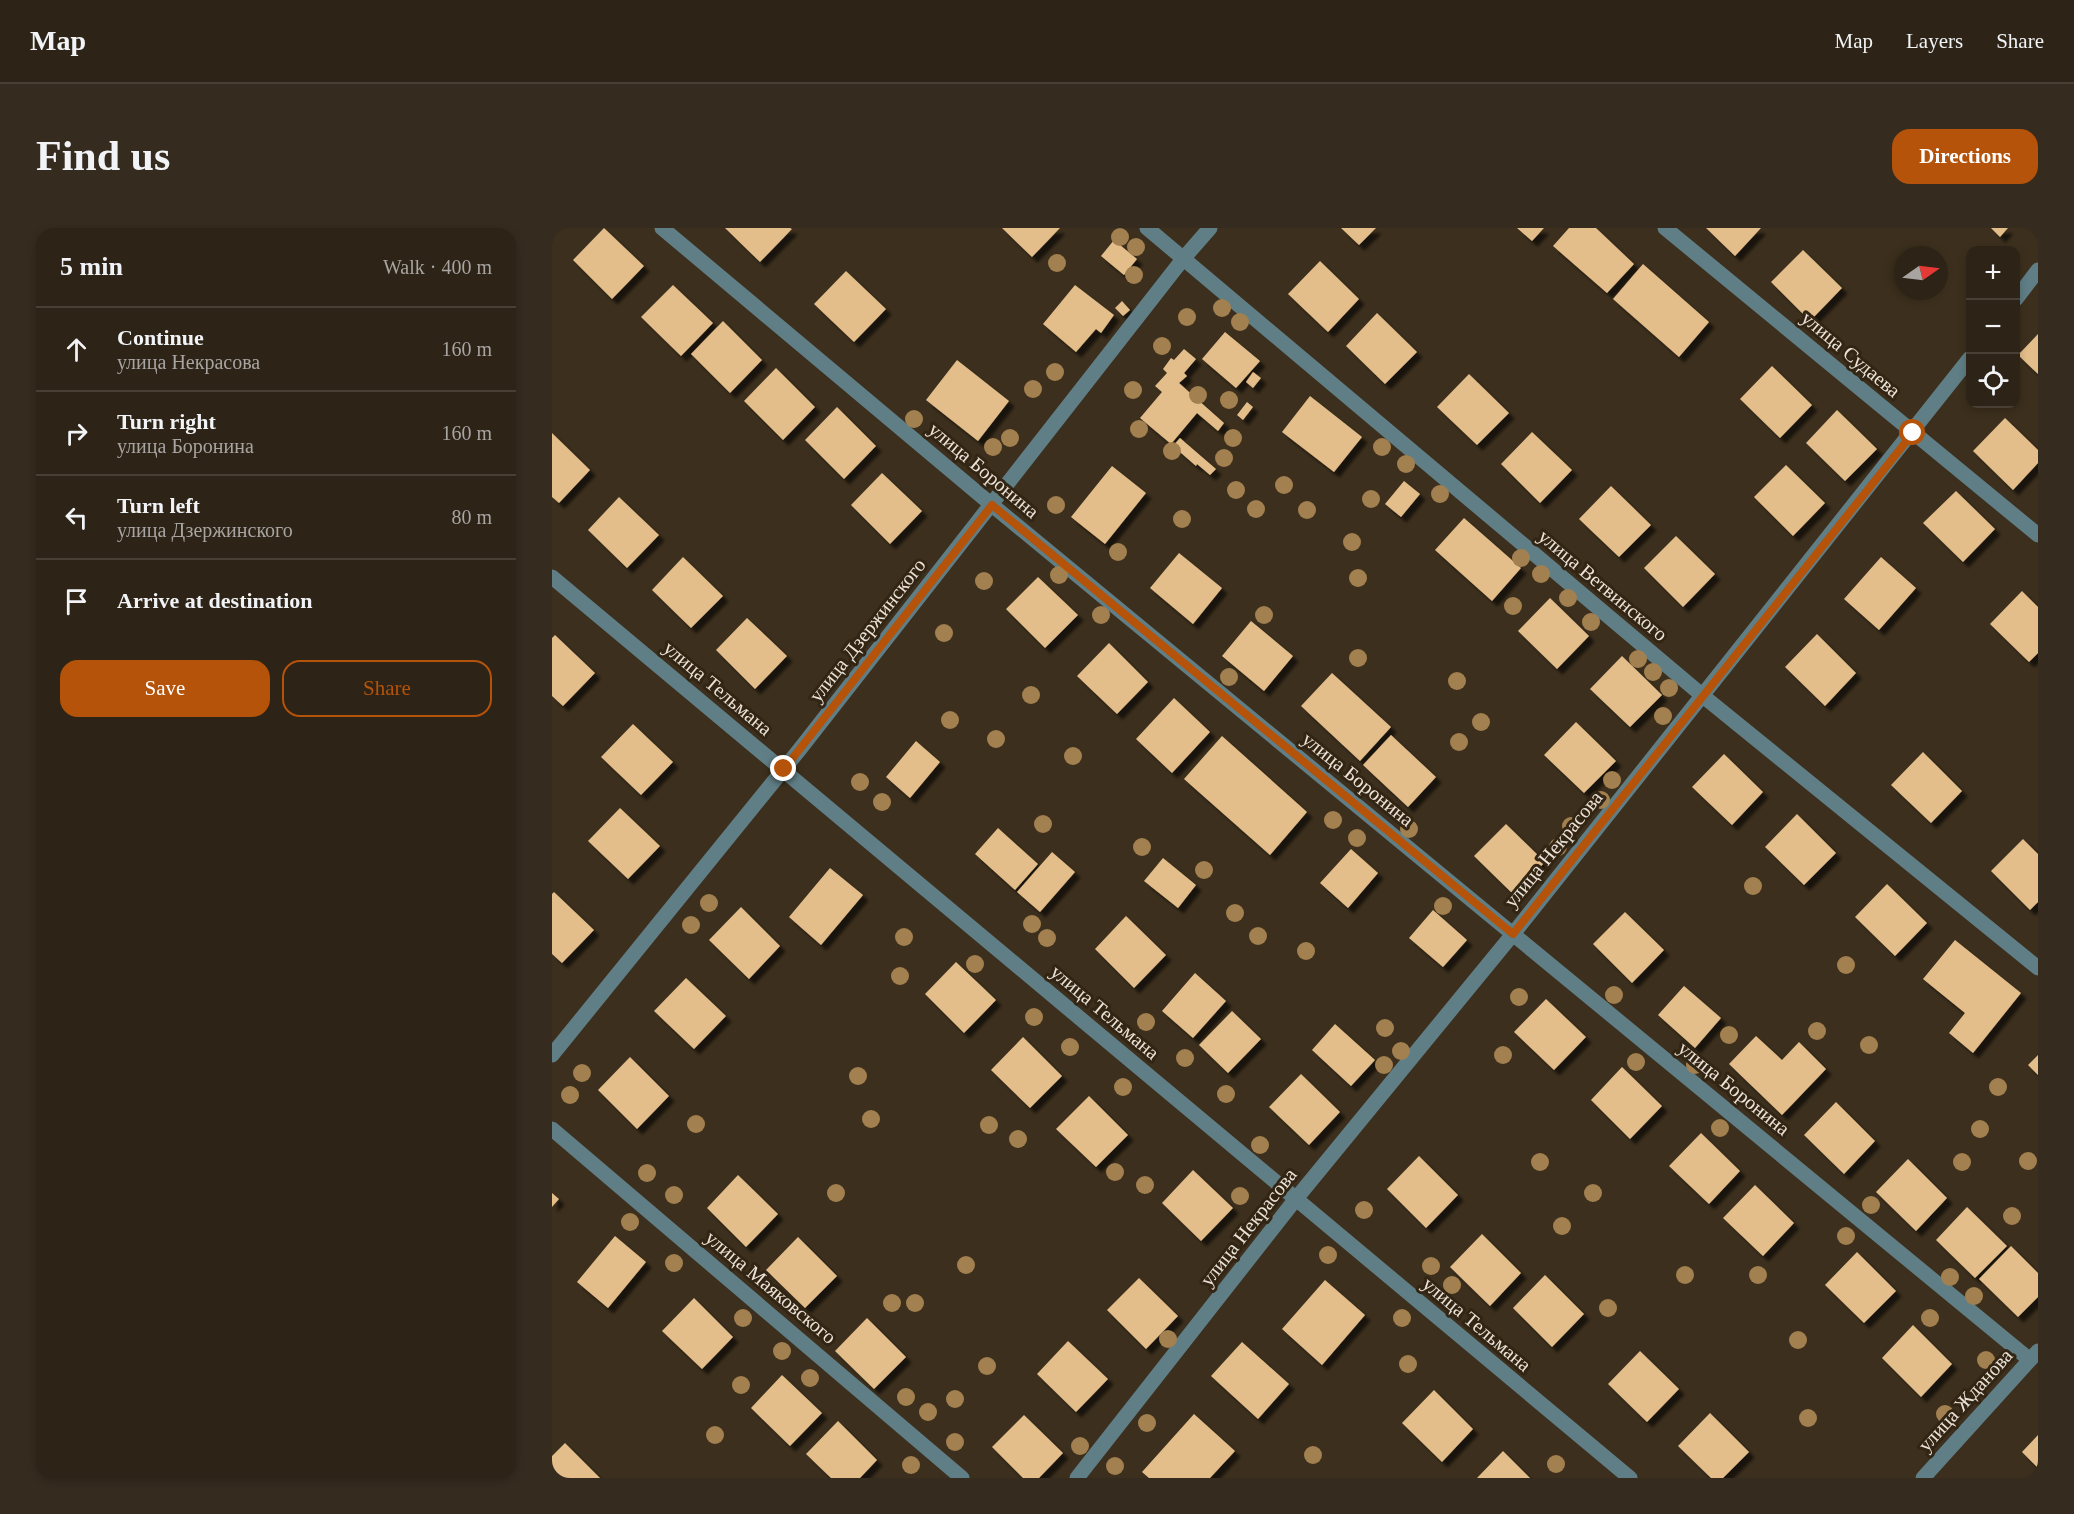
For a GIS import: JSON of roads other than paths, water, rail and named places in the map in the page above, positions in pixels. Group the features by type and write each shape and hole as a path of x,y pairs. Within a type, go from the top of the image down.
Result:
{"street":[{"name":"улица Боронина","path":"662,228 992,505 1513,934 2034,1355"},
{"name":"улица Ветвинского","path":"1146,228 1703,696 2038,968"},
{"name":"улица Дзержинского","path":"552,1055 784,769 1183,259 1210,228"},
{"name":"улица Судаева","path":"1665,228 2038,535"},
{"path":"2020,294 2038,270"},
{"name":"улица Некрасова","path":"1077,1478 1295,1200 1513,934 1966,364"},
{"name":"улица Тельмана","path":"552,577 1630,1478"},
{"name":"улица Маяковского","path":"552,1129 962,1478"},
{"name":"улица Жданова","path":"1923,1478 2034,1355"}]}
